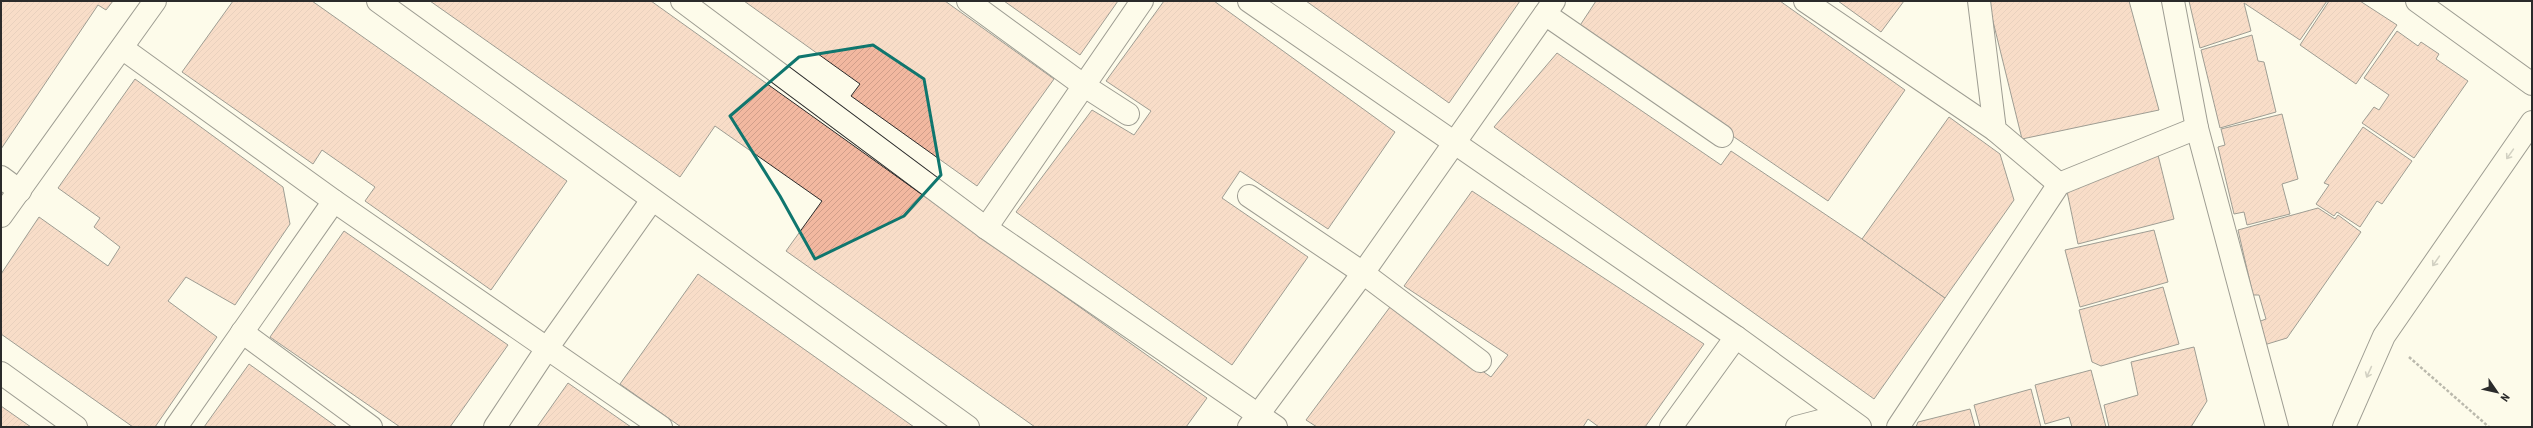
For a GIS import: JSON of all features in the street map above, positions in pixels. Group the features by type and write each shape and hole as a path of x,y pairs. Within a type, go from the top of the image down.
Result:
{"street":[{"path":"1,216 155,1"},
{"path":"378,1 968,427"},
{"path":"682,1 986,228 1253,420 1276,427"},
{"path":"968,1 1084,85 1128,114"},
{"path":"986,228 1142,1"},
{"path":"1249,1 1457,143 1736,337 1851,421"},
{"path":"1805,1 1995,130 2059,184"},
{"path":"1979,1 1995,130"},
{"path":"2173,1 2197,128 2277,427"},
{"path":"2417,1 2532,84"},
{"path":"1253,420 1363,273 1457,143 1549,8 1722,136"},
{"path":"122,48 334,201 662,427"},
{"path":"2344,427 2384,336 2532,122"},
{"path":"1898,427 2059,184 2197,128"},
{"path":"1,177 20,191"},
{"path":"1249,196 1363,273 1480,361"},
{"path":"495,427 548,347 652,200"},
{"path":"176,427 334,201"},
{"path":"242,332 371,427"},
{"path":"1671,427 1736,337"},
{"path":"1,373 76,427"},
{"path":"1797,427 1851,421"}],"path":[{"path":"2384,336 2489,427"}],"highlighted area":[{"path":"873,45 924,79 941,175 904,216 815,259 780,196 730,116 799,57"}],"building":[{"path":"1,1 113,1 106,10 98,5 1,149"},
{"path":"233,1 312,1 567,181 491,290 365,201 375,187 322,150 313,164 182,72"},
{"path":"430,1 651,1 1207,398 1186,427 1035,427 786,251 822,201 715,126 680,177"},
{"path":"744,1 945,1 1054,79 977,186 851,96 860,84"},
{"path":"1004,1 1118,1 1080,55"},
{"path":"1164,1 1214,1 1395,132 1328,229 1240,171 1222,198 1308,257 1232,365 1016,212 1092,110 1134,135 1151,111 1106,81"},
{"path":"1306,1 1520,1 1449,103"},
{"path":"1596,1 1780,1 1905,90 1828,201 1577,30"},
{"path":"1838,1 1904,1 1881,32"},
{"path":"1988,1 2129,1 2159,110 2022,139"},
{"path":"2189,1 2327,1 2300,40 2244,3 2251,31 2200,48"},
{"path":"2329,1 2360,1 2397,25 2356,84 2300,45"},
{"path":"2397,31 2418,46 2421,42 2439,54 2436,59 2468,81 2414,158 2362,123 2374,107 2379,110 2389,95 2364,78"},
{"path":"2252,35 2258,61 2264,62 2276,112 2220,128 2201,50"},
{"path":"1557,53 1721,165 1731,151 1862,239 1945,298 1874,399 1494,127"},
{"path":"135,79 283,187 290,224 235,305 186,277 168,301 217,337 155,427 133,427 1,334 1,274 39,217 108,266 120,247 94,227 100,218 58,188"},
{"path":"2282,114 2298,179 2282,184 2290,214 2247,225 2244,212 2234,214 2218,147 2225,145 2221,129"},
{"path":"1949,117 2000,154 2014,200 1945,298 1862,239"},
{"path":"2363,127 2412,161 2382,204 2377,201 2360,227 2337,212 2334,216 2316,204 2329,185 2324,183"},
{"path":"2158,155 2174,219 2078,244 2065,182"},
{"path":"1472,191 1704,344 1645,427 1599,427 1588,419 1583,427 1317,427 1306,420 1390,307 1491,377 1508,355 1404,286"},
{"path":"2318,208 2335,219 2338,215 2361,232 2287,338 2264,345 2258,322 2266,319 2259,295 2253,295 2238,230"},
{"path":"2154,230 2168,282 2080,307 2065,250"},
{"path":"344,231 508,345 450,427 400,427 270,337"},
{"path":"698,274 914,427 681,427 620,384"},
{"path":"2163,287 2179,344 2101,366 2092,362 2079,310"},
{"path":"2194,347 2207,401 2191,427 2109,427 2104,405 2138,395 2131,362"},
{"path":"249,364 337,427 204,427"},
{"path":"2091,370 2106,427 2072,427 2069,417 2045,424 2035,385"},
{"path":"568,383 631,427 537,427"},
{"path":"2031,389 2041,427 1980,427 1974,405"},
{"path":"1,406 31,427 1,427"},
{"path":"1970,409 1975,427 1916,427 1918,422"}]}
